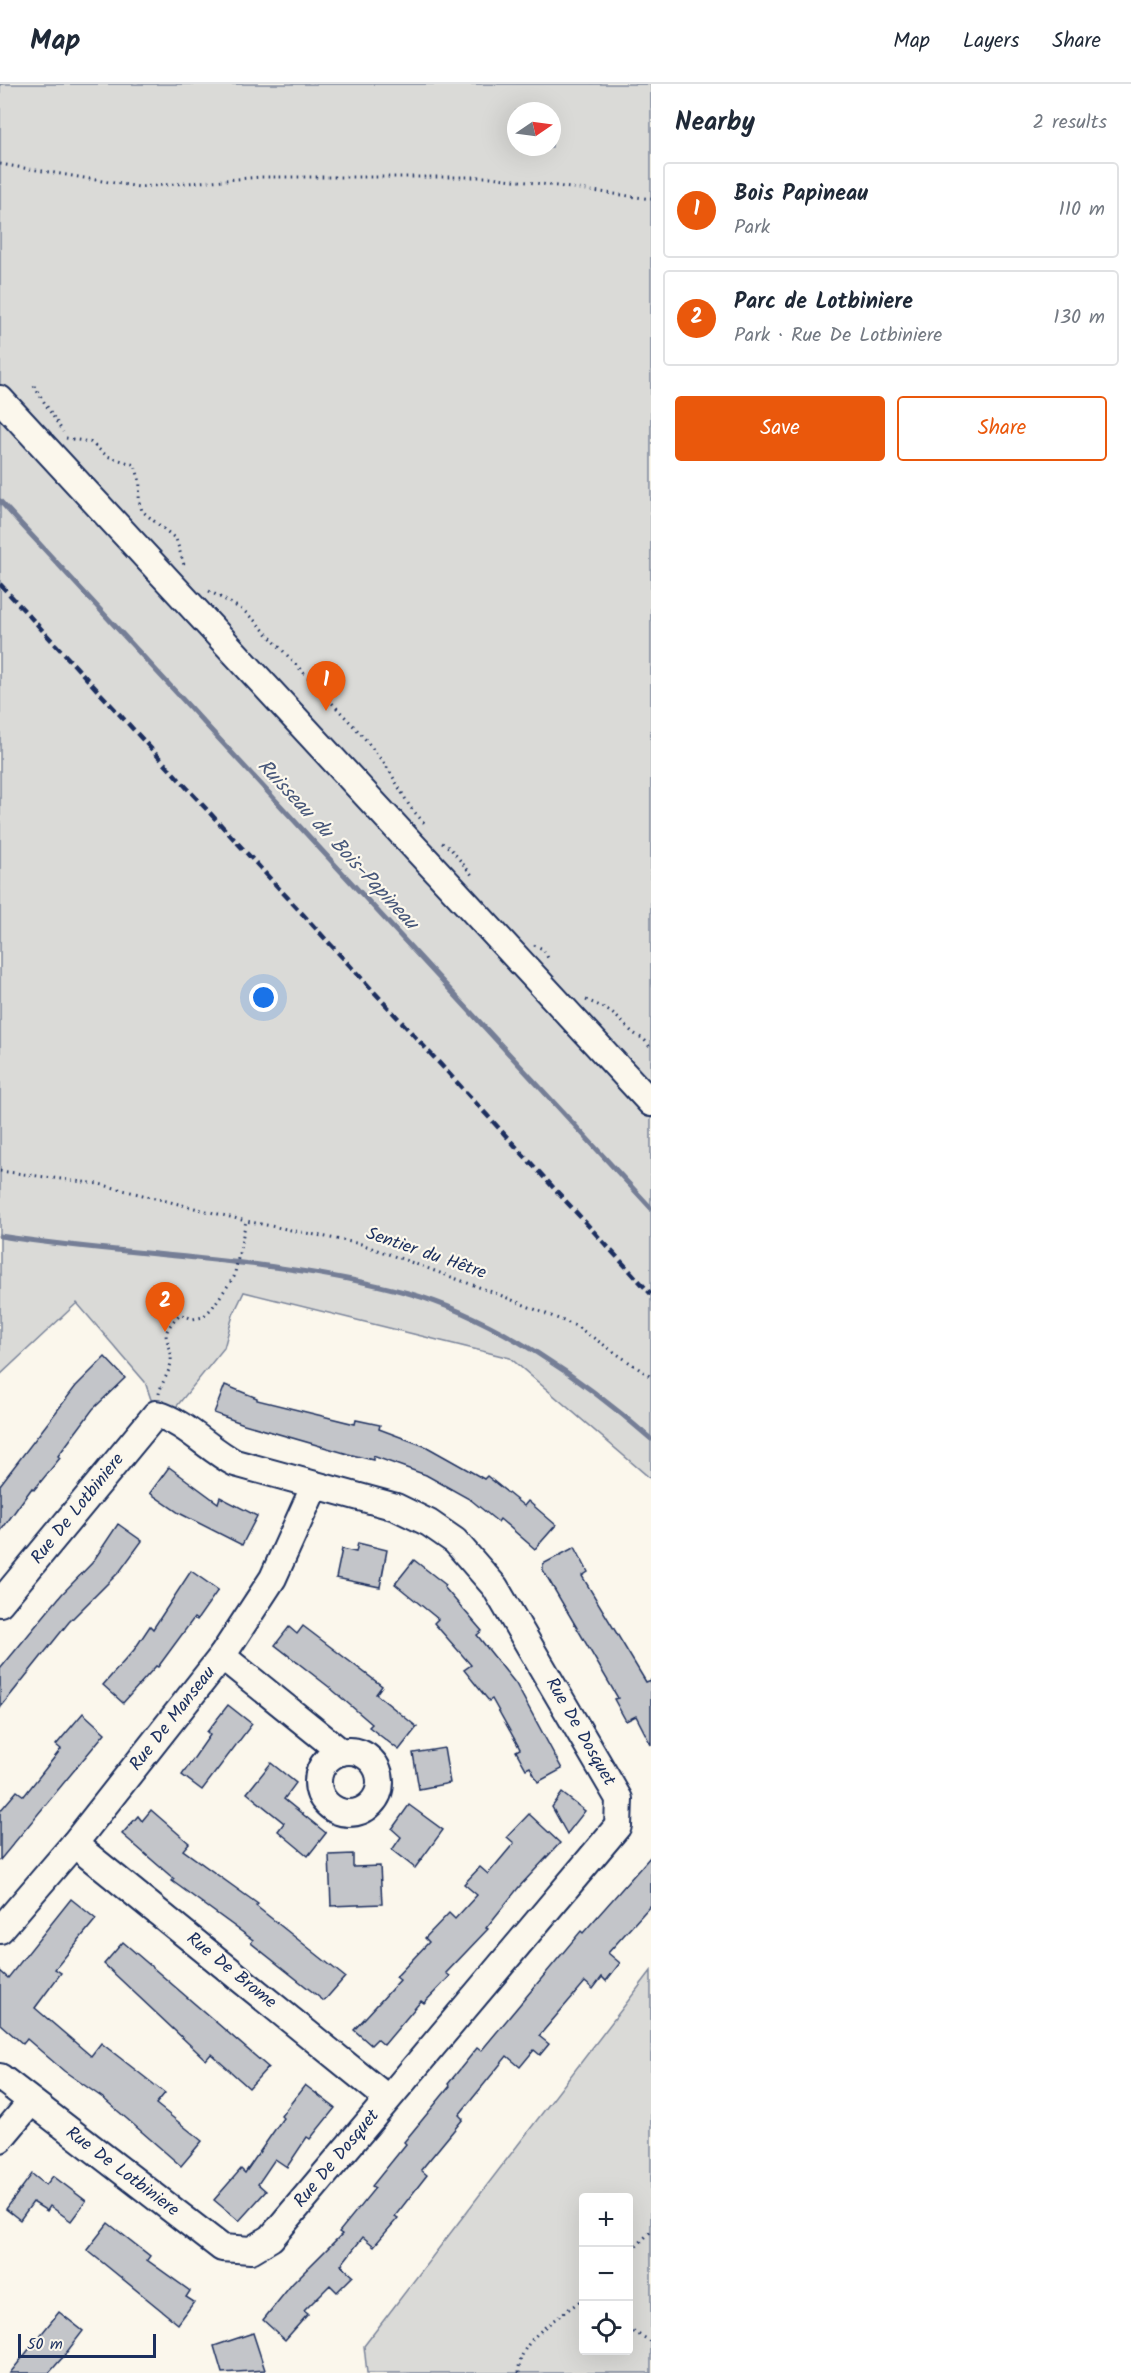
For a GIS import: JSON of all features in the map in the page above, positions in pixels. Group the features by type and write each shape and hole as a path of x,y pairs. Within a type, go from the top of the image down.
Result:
{"street":[{"path":"0,399 651,1103"},
{"name":"Rue De Dosquet","path":"156,1414 168,1417 217,1454 235,1463 314,1487 396,1507 429,1522 455,1541 495,1587 620,1799 618,1826 387,2098 272,2238 251,2250"},
{"name":"Rue De Lotbiniere","path":"0,1604 156,1414"},
{"name":"Rue De Manseau","path":"0,1930 74,1844 222,1656 273,1578 314,1487"},
{"path":"222,1656 341,1752"},
{"name":"Rue De Brome","path":"74,1844 387,2098"},
{"name":"Rue De Lotbiniere","path":"0,2077 222,2248 251,2250"},
{"path":"0,2139 31,2102"}],"path":[{"path":"0,164 139,187 272,177 491,177 651,199"},
{"path":"34,386 66,438 90,442 107,456 135,465 140,482 138,500 142,511 176,540 187,572"},
{"path":"203,586 255,621 343,713 389,770 410,807 431,833"},
{"path":"436,838 450,848 475,879"},
{"path":"530,944 543,949 552,965"},
{"path":"582,998 620,1016 632,1032 646,1040 651,1050"},
{"name":"Sentier du Hêtre","path":"0,1171 99,1184 246,1221 361,1244 495,1293 576,1326 651,1377"},
{"path":"156,1414 161,1384 171,1362 164,1338 167,1330 180,1314 193,1319 203,1317 212,1308 234,1277 246,1221"},
{"path":"633,2250 651,2231"},
{"path":"519,2373 518,2363 524,2348 578,2302"},
{"path":"633,2332 651,2341"}],"shaded area":[{"path":"0,84 651,84 651,1479 510,1358 244,1292 233,1315 224,1348 168,1417 156,1414 145,1382 77,1303 0,1375"},
{"path":"651,1971 651,2373 367,2373 364,2346"}],"building":[{"path":"105,1357 125,1378 93,1409 58,1456 60,1458 34,1490 32,1488 0,1532 0,1485 76,1386"},
{"path":"225,1385 257,1398 257,1400 355,1424 356,1420 380,1425 379,1429 427,1447 484,1479 487,1476 524,1506 528,1501 556,1525 535,1549 500,1519 498,1522 471,1500 426,1475 373,1456 373,1460 348,1454 214,1413"},
{"path":"169,1467 218,1503 220,1497 257,1516 242,1545 179,1513 150,1493"},
{"path":"118,1524 142,1541 120,1571 69,1622 0,1708 0,1669 62,1594 92,1563"},
{"path":"358,1543 387,1550 380,1587 336,1578 342,1549 356,1552"},
{"path":"575,1547 588,1572 582,1576 646,1682 651,1680 651,1745 636,1716 626,1721 614,1699 618,1698 543,1570 543,1564"},
{"path":"414,1560 446,1585 444,1587 482,1631 477,1635 516,1684 562,1769 538,1782 530,1767 526,1769 516,1751 520,1749 492,1699 489,1701 464,1670 471,1665 434,1623 438,1619 395,1584"},
{"path":"191,1571 218,1590 197,1620 194,1618 158,1667 156,1666 123,1703 103,1685 134,1650 150,1626 153,1629"},
{"path":"303,1626 382,1686 376,1694 417,1727 399,1750 369,1727 372,1724 329,1687 275,1645 289,1627 297,1634"},
{"path":"228,1705 252,1724 202,1790 182,1775 210,1735 207,1732"},
{"path":"83,1713 105,1733 0,1860 0,1811 17,1791 24,1796 61,1749 56,1745"},
{"path":"444,1748 450,1783 419,1789 413,1753"},
{"path":"271,1763 296,1783 284,1799 326,1833 308,1856 278,1831 284,1823 247,1793"},
{"path":"562,1793 585,1811 567,1834 552,1807"},
{"path":"409,1805 443,1830 415,1868 392,1850 401,1837 392,1829"},
{"path":"151,1810 189,1843 183,1850 258,1904 256,1906 345,1977 324,2001 251,1943 253,1940 172,1881 174,1879 122,1834 138,1816 142,1821"},
{"path":"529,1814 560,1843 519,1887 486,1928 488,1929 446,1973 450,1976 424,2003 421,2001 384,2045 377,2039 371,2045 354,2030 400,1980 396,1977 429,1942 425,1938 449,1913 455,1919 477,1895 464,1884 480,1867 488,1874 514,1843 507,1837"},
{"path":"353,1854 353,1867 380,1866 382,1904 331,1906 329,1855"},
{"path":"651,1856 651,1905 608,1953 620,1963 606,1981 602,1977 593,1989 585,1982 539,2036 549,2044 540,2055 534,2050 520,2067 507,2056 459,2115 463,2119 421,2170 427,2175 395,2216 398,2218 374,2246 363,2237 341,2265 353,2276 337,2292 330,2285 304,2311 308,2314 285,2340 263,2320 292,2284 342,2234 339,2232 375,2188 372,2186 477,2048 481,2051 581,1931 583,1933"},
{"path":"71,1899 96,1919 55,1969 61,1973 35,2008 91,2056 101,2043 165,2093 156,2104 202,2141 181,2166 103,2098 64,2071 27,2039 23,2044 0,2024 0,1971 8,1978"},
{"path":"123,1942 268,2067 249,2088 211,2054 206,2060 104,1964"},
{"path":"305,2085 335,2108 310,2139 307,2137 287,2167 275,2159 258,2184 266,2191 239,2221 214,2200 241,2169 245,2173 283,2118 281,2116"},
{"path":"32,2174 46,2185 53,2176 86,2201 71,2221 50,2206 47,2211 33,2202 20,2220 6,2209"},
{"path":"108,2223 150,2256 147,2260 190,2291 186,2297 194,2302 178,2324 87,2250"},
{"path":"59,2312 83,2331 63,2357 49,2373 10,2373"},
{"path":"253,2333 265,2370 222,2373 214,2346"}],"waterway":[{"name":"Ruisseau du Bois-Papineau","path":"0,501 651,1208"},
{"path":"0,1236 307,1272 408,1293 441,1304 506,1334 597,1394 651,1439"}],"railway":[{"path":"0,584 651,1294"}],"place":[{"name":"Bois Papineau","path":"326,711"},
{"name":"Parc de Lotbiniere","path":"165,1332"}]}
